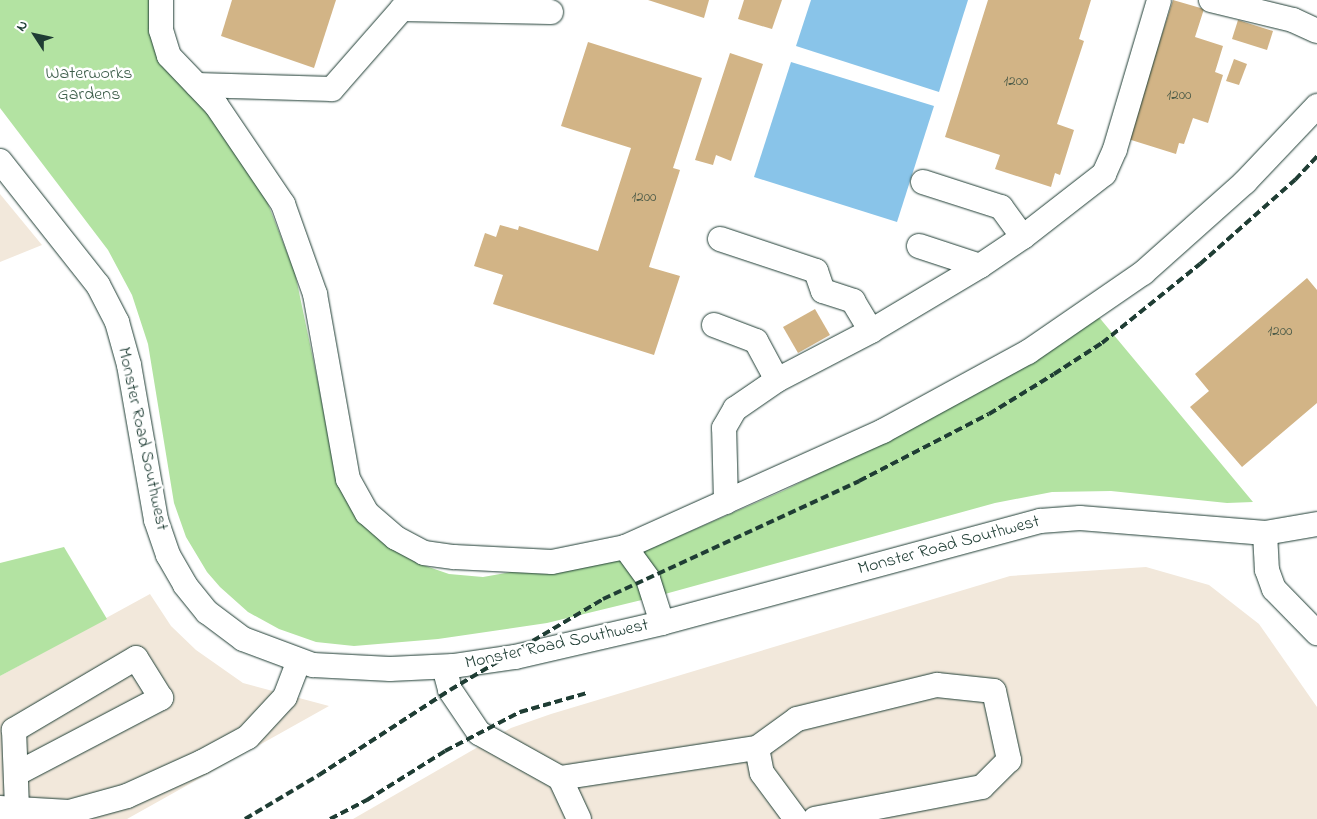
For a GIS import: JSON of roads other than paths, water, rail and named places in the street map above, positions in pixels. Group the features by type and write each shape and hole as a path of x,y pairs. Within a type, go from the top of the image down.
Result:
{"street":[{"path":"161,0 161,30 169,56 216,105 283,204 315,294 348,479 367,513 396,538 424,554 552,562 625,547 884,431 1028,352 1142,273 1246,182 1317,106"},
{"path":"726,502 724,428 734,409 777,380 871,331 980,266 1023,237 1104,174 1110,164 1159,0"},
{"path":"1211,0 1293,20 1317,30"},
{"path":"198,85 332,89 402,9 551,12"},
{"name":"Monster Road Southwest","path":"0,161 98,285 117,322 128,365 156,520 168,555 185,585 207,612 244,640 299,661 314,665 355,669 444,667 515,657 662,623 1040,521 1080,518 1265,533 1317,524"},
{"path":"923,182 1001,207 1023,237"},
{"path":"720,239 816,271 823,291 853,301 871,331"},
{"path":"920,246 980,266"},
{"path":"714,325 756,341 777,380"},
{"path":"1265,533 1267,570 1274,589 1317,633"},
{"path":"625,547 648,580 662,623"},
{"path":"16,774 161,698 136,658 14,730 16,774 8,809 69,812 127,796 202,762 248,737 285,697 299,661"},
{"path":"444,667 450,690 479,733 560,778 579,819"},
{"path":"560,778 757,748 797,719 937,685 994,691 1009,760 982,787 815,819"},
{"path":"757,748 762,773 796,819"}],"water":[{"path":"811,0 968,0 939,92 796,46"},
{"path":"791,62 934,106 897,222 754,177"}],"railway":[{"path":"245,819 319,775 450,690 603,599 859,481 989,414 1054,374 1102,343 1200,264 1295,180 1317,156"},
{"path":"330,819 367,800 445,751 520,712 587,693"}],"park label":[{"name":"Waterworks Gardens","path":"89,85"}]}
